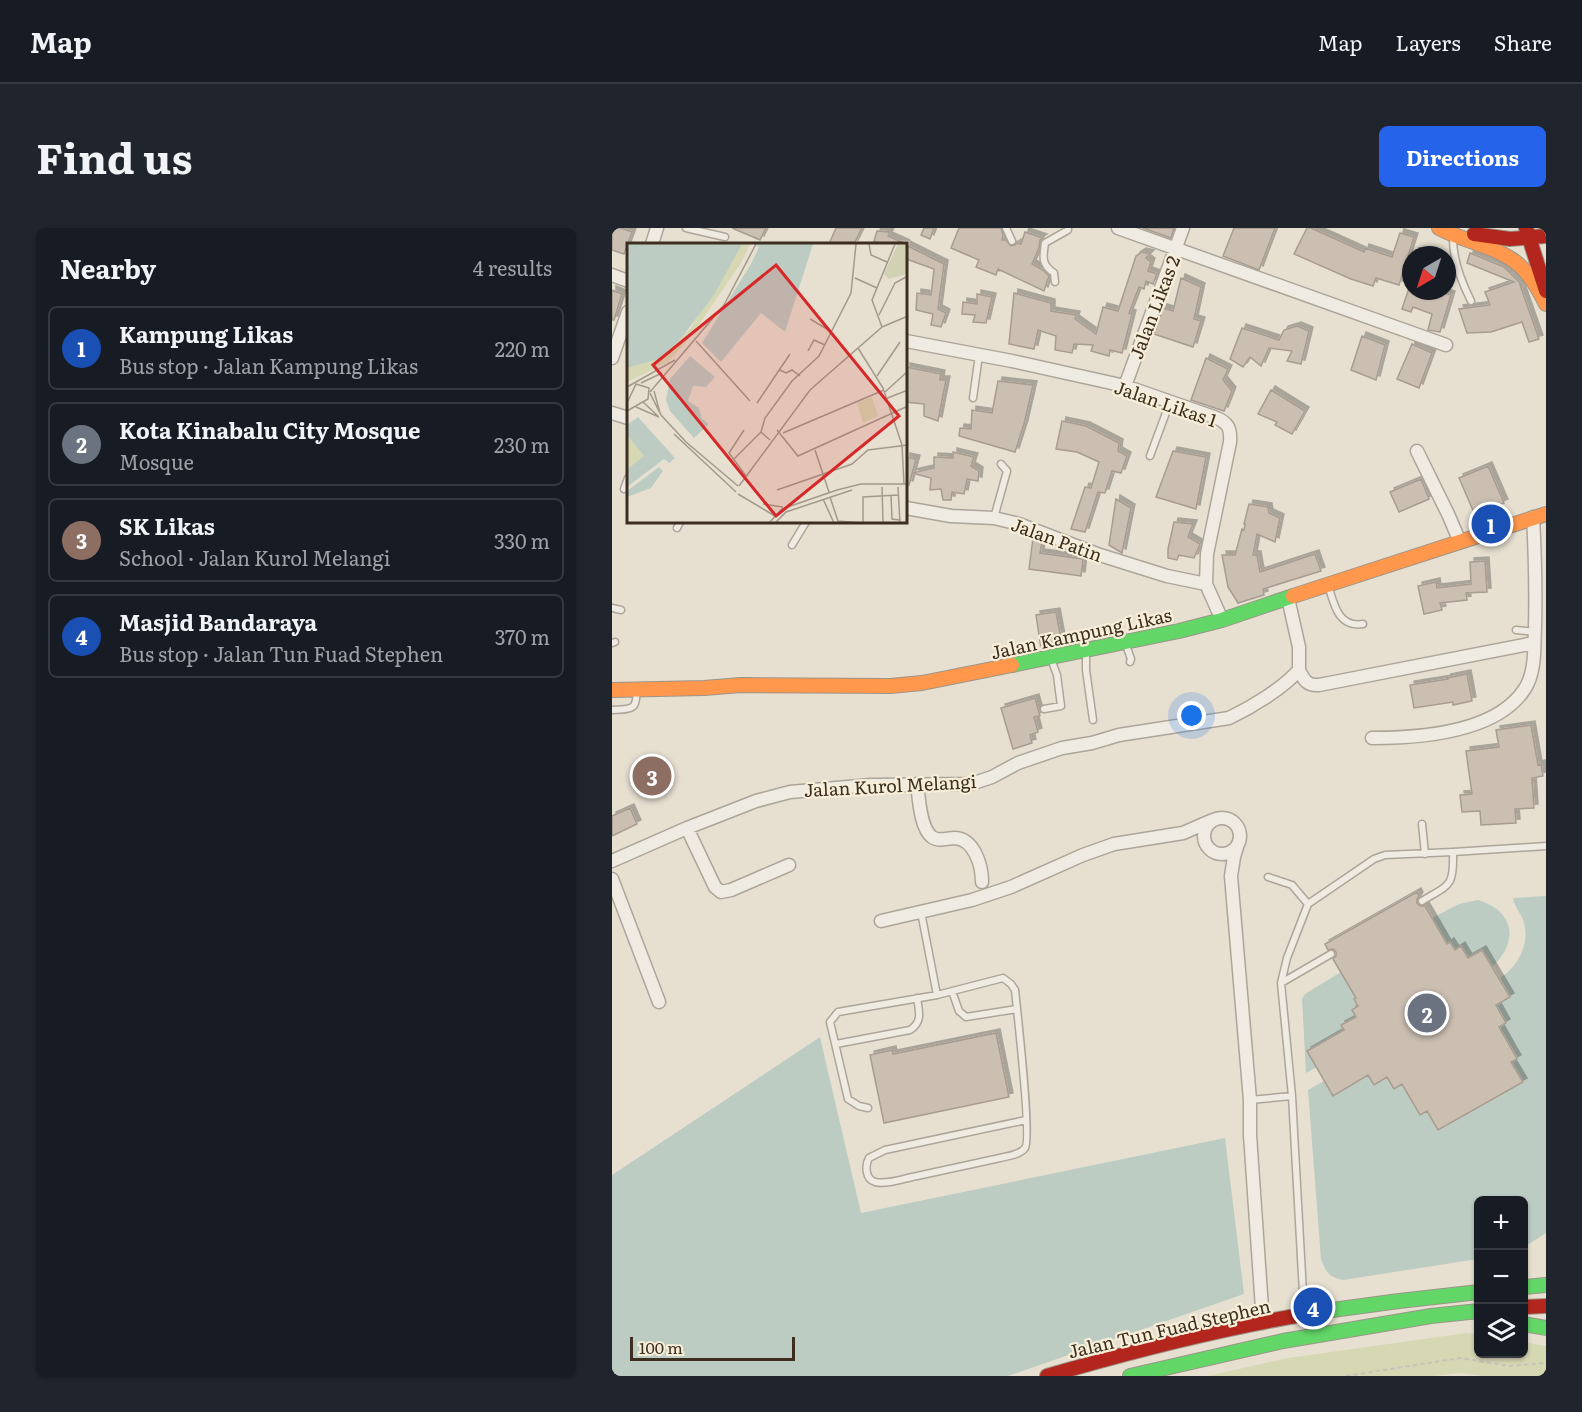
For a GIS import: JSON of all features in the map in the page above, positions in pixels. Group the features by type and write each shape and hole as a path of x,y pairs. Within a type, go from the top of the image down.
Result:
{"main road":[{"path":"1439,228 1508,257 1524,270 1546,304"},
{"path":"1451,232 1490,238 1528,234 1546,236"},
{"path":"1528,234 1546,291"},
{"name":"Jalan Kampung Likas","path":"612,690 741,685 890,686 922,683 1086,651 1222,620 1541,514"},
{"path":"1528,1287 1546,1285"},
{"name":"Jalan Tun Fuad Stephen","path":"1047,1376 1162,1344 1263,1323 1305,1315 1474,1293"},
{"path":"1528,1307 1546,1306"},
{"path":"1130,1376 1283,1341 1431,1316 1474,1312"},
{"path":"1431,1316 1474,1320"},
{"path":"1528,1325 1546,1328"}],"street":[{"path":"652,243 657,228"},
{"path":"1118,228 1446,345"},
{"name":"Jalan Likas 2","path":"1125,386 1184,228"},
{"path":"612,275 627,281"},
{"path":"612,358 627,315"},
{"name":"Jalan Likas 1","path":"908,342 1125,386 1222,420 1227,424 1230,429 1230,442 1207,555 1206,584 1222,620"},
{"path":"612,413 627,418"},
{"path":"1417,451 1460,542"},
{"name":"Jalan Patin","path":"908,508 951,516 994,518 1018,524 1118,561 1167,576 1206,584"},
{"path":"1372,738 1428,735 1477,723 1505,709 1524,691 1531,673 1535,638 1535,559 1541,514"},
{"path":"1288,598 1296,628 1299,670 1309,684 1319,685 1535,638"},
{"name":"Jalan Kurol Melangi","path":"612,861 756,801 790,792 850,786 971,784 1062,747 1119,735 1229,718 1280,686 1299,670"},
{"path":"917,784 923,824 931,837 940,840 962,839 970,845 981,868 982,882"},
{"path":"881,921 972,900 1011,887 1114,844 1183,834 1213,820 1225,818 1236,824 1240,836 1231,876 1250,1100 1250,1135 1263,1323"},
{"path":"1210,850 1203,834 1205,828 1213,820"},
{"path":"687,828 715,887 721,892 731,890 789,865"},
{"path":"1183,834 1193,837 1210,850 1224,863 1231,876"},
{"path":"1210,850 1227,854 1237,847"},
{"path":"612,879 659,1002"}],"lane":[{"path":"686,228 725,237"},
{"path":"1006,228 1012,241"},
{"path":"1055,282 1054,273 1048,269 1042,259 1045,243 1068,228"},
{"path":"1451,232 1453,251 1463,285 1471,301"},
{"path":"973,398 979,355"},
{"path":"1150,456 1170,402"},
{"path":"994,518 1007,471 1000,464"},
{"path":"624,489 627,481"},
{"path":"792,545 805,524"},
{"path":"1328,584 1332,599 1342,619 1354,625 1363,624"},
{"path":"612,608 621,610"},
{"path":"1516,630 1535,638"},
{"path":"1125,642 1130,662"},
{"path":"1086,651 1086,670 1093,720"},
{"path":"1044,709 1061,706 1057,675 1050,658"},
{"path":"612,710 630,709 635,706 636,689"},
{"path":"1422,824 1425,854"},
{"path":"1305,1315 1292,1096 1281,983 1287,958 1308,904 1374,859 1385,855 1546,846"},
{"path":"1422,901 1448,886 1452,880 1453,852"},
{"path":"1268,877 1292,885 1308,904"},
{"path":"921,912 937,995"},
{"path":"1281,983 1331,954"},
{"path":"868,1108 859,1106 848,1099 830,1022 838,1012 937,995 1003,978 1015,990 1026,1120 1027,1145 1025,1149 1014,1154 895,1181 875,1182 868,1174 869,1158 885,1150 1026,1120"},
{"path":"952,991 959,1011 966,1017 1017,1009"},
{"path":"836,1044 910,1030 918,1022 917,998"},
{"path":"1250,1100 1292,1096"}],"path":[{"path":"1346,1376 1461,1358 1509,1366 1546,1363"}],"green space":[{"path":"1467,1333 1474,1334 1474,1358 1528,1358 1528,1343 1546,1346 1546,1376 1483,1376 1459,1373 1435,1376 1208,1376 1288,1358"}],"shaded area":[{"path":"1546,896 1546,1233 1528,1244 1528,1196 1474,1196 1474,1260 1343,1280 1334,1277 1326,1271 1321,1259 1308,1090 1324,1081 1333,1096 1368,1076 1374,1086 1387,1078 1394,1089 1402,1084 1420,1115 1427,1112 1438,1131 1523,1082 1512,1062 1518,1058 1500,1028 1507,1023 1497,1005 1511,997 1500,978 1513,967 1524,945 1525,928 1513,898"},
{"path":"1478,900 1500,912 1509,928 1506,948 1492,967 1482,950 1468,958 1461,946 1455,950 1451,943 1447,944 1432,918 1459,904"},
{"path":"1341,972 1356,998 1354,999 1358,1006 1352,1010 1356,1016 1341,1025 1344,1030 1317,1067 1306,1073 1302,999 1305,994"},
{"path":"820,1037 861,1213 1225,1138 1244,1294 1008,1376 612,1376 612,1175"}],"building":[{"path":"612,228 632,232 624,254 612,250"},
{"path":"732,228 766,228 760,240"},
{"path":"836,228 862,228 854,243 829,243"},
{"path":"924,228 934,228 930,239 921,235"},
{"path":"959,228 1001,228 1002,240 1006,240 1011,246 1021,244 1025,232 1043,238 1040,240 1032,264 1049,276 1044,291 998,269 996,275 976,267 979,260 951,248"},
{"path":"1143,228 1174,228 1171,238"},
{"path":"1234,228 1275,228 1259,270 1223,256"},
{"path":"1307,228 1364,252 1365,248 1392,257 1400,233 1414,237 1411,246 1402,246 1402,275 1399,285 1376,278 1373,286 1294,254"},
{"path":"877,231 890,232 888,236 904,243 879,243 874,241"},
{"path":"908,246 944,264 938,309 946,313 941,327 931,325 933,314 916,310 917,293 931,295 934,269 908,260"},
{"path":"1142,252 1150,254 1146,258 1151,262 1148,271 1157,274 1153,284 1146,281 1144,289 1139,287 1129,313 1132,314 1122,353 1110,350 1109,356 1091,351 1093,345 1074,344 1072,353 1055,350 1056,336 1038,330 1034,349 1009,344 1014,293 1051,303 1051,311 1076,315 1075,319 1096,334 1103,307 1118,311 1136,256"},
{"path":"1470,253 1504,267 1523,286 1520,285 1539,339 1529,342 1522,322 1491,332 1467,333 1459,309 1490,305 1485,292 1514,282 1467,263"},
{"path":"1181,278 1201,287 1194,319 1201,321 1193,347 1154,334 1163,308 1173,311"},
{"path":"612,290 622,294 614,320 612,320"},
{"path":"977,294 992,297 986,323 973,322 975,315 962,314 963,302 977,304"},
{"path":"1405,300 1450,300 1440,332 1428,330 1432,314 1413,307 1411,312 1402,309"},
{"path":"1297,326 1309,331 1301,364 1287,361 1292,351 1269,348 1261,366 1250,357 1243,367 1230,359 1242,328 1279,340 1284,330"},
{"path":"1362,336 1385,345 1376,380 1351,370"},
{"path":"1412,344 1432,353 1419,388 1397,379"},
{"path":"1206,358 1228,369 1223,380 1232,391 1224,411 1191,400"},
{"path":"908,367 941,374 940,380 946,380 938,421 924,416 924,404 908,402"},
{"path":"998,381 1033,385 1015,452 959,436 960,428 971,429 972,410 992,413"},
{"path":"1271,390 1305,411 1292,434 1275,425 1277,422 1258,414"},
{"path":"1062,421 1086,426 1119,443 1118,451 1127,456 1121,473 1112,471 1105,493 1098,492 1085,532 1071,529 1085,487 1091,488 1099,462 1077,452 1056,449"},
{"path":"1173,451 1206,457 1196,509 1156,497"},
{"path":"953,452 974,457 971,466 979,471 978,481 967,479 964,494 952,492 951,500 943,500 941,489 930,490 931,478 912,473 934,468 934,457 953,458"},
{"path":"908,457 916,459 908,485"},
{"path":"1488,466 1504,503 1475,515 1459,478"},
{"path":"1421,479 1429,499 1399,512 1390,492"},
{"path":"1116,499 1131,508 1122,553 1109,545"},
{"path":"1249,504 1268,507 1269,513 1280,518 1275,542 1257,534 1253,555 1257,555 1260,572 1315,554 1321,571 1263,589 1264,595 1238,603 1228,587 1222,555 1235,555 1242,529 1244,530"},
{"path":"1174,522 1193,524 1188,537 1200,544 1194,558 1179,555 1177,560 1168,558"},
{"path":"1033,538 1042,542 1040,553 1083,559 1081,576 1029,569"},
{"path":"1485,561 1487,592 1466,593 1467,600 1440,603 1442,610 1424,614 1418,586 1436,582 1437,588 1471,584 1470,562"},
{"path":"1056,612 1062,644 1041,648 1036,615"},
{"path":"1467,674 1472,701 1414,708 1410,685"},
{"path":"1035,698 1040,716 1034,717 1038,732 1030,735 1032,743 1013,749 1001,708"},
{"path":"1531,725 1538,765 1541,764 1543,776 1532,778 1534,808 1515,809 1516,823 1481,825 1480,811 1462,812 1460,795 1472,794 1466,751 1499,747 1496,730"},
{"path":"630,808 637,824 612,836 612,816"},
{"path":"1417,892 1419,896 1417,903 1425,906 1447,944 1450,942 1455,950 1461,946 1468,958 1482,950 1510,997 1496,1005 1506,1023 1499,1027 1517,1059 1511,1062 1523,1082 1438,1130 1427,1111 1420,1115 1402,1084 1394,1089 1387,1077 1374,1085 1368,1075 1333,1096 1307,1051 1344,1030 1341,1025 1356,1017 1352,1010 1358,1006 1354,999 1356,998 1333,959 1336,952 1333,949 1328,950 1325,944"},
{"path":"996,1033 1009,1097 884,1123 870,1055 892,1050 893,1054"}],"traffic: fast":[{"path":"1012,665 1179,631 1222,620 1293,596"},
{"path":"1528,1287 1546,1285"},
{"path":"1325,1311 1474,1293"},
{"path":"1130,1376 1283,1341 1431,1316 1474,1312"},
{"path":"1528,1325 1546,1328"}],"traffic: slow":[{"path":"1439,228 1514,261 1539,290 1546,304"},
{"path":"1293,596 1546,514"},
{"path":"612,690 741,685 890,686 922,683 1012,665"}],"traffic: jam":[{"path":"1526,228 1546,291"},
{"path":"1474,234 1510,239 1546,236"},
{"path":"1528,1307 1546,1306"},
{"path":"1047,1376 1185,1339 1325,1311"}],"place":[{"name":"Kampung Likas","path":"1491,524"},
{"name":"SK Likas","path":"652,776"},
{"name":"Kota Kinabalu City Mosque","path":"1427,1013"},
{"name":"Masjid Bandaraya","path":"1313,1307"}]}
